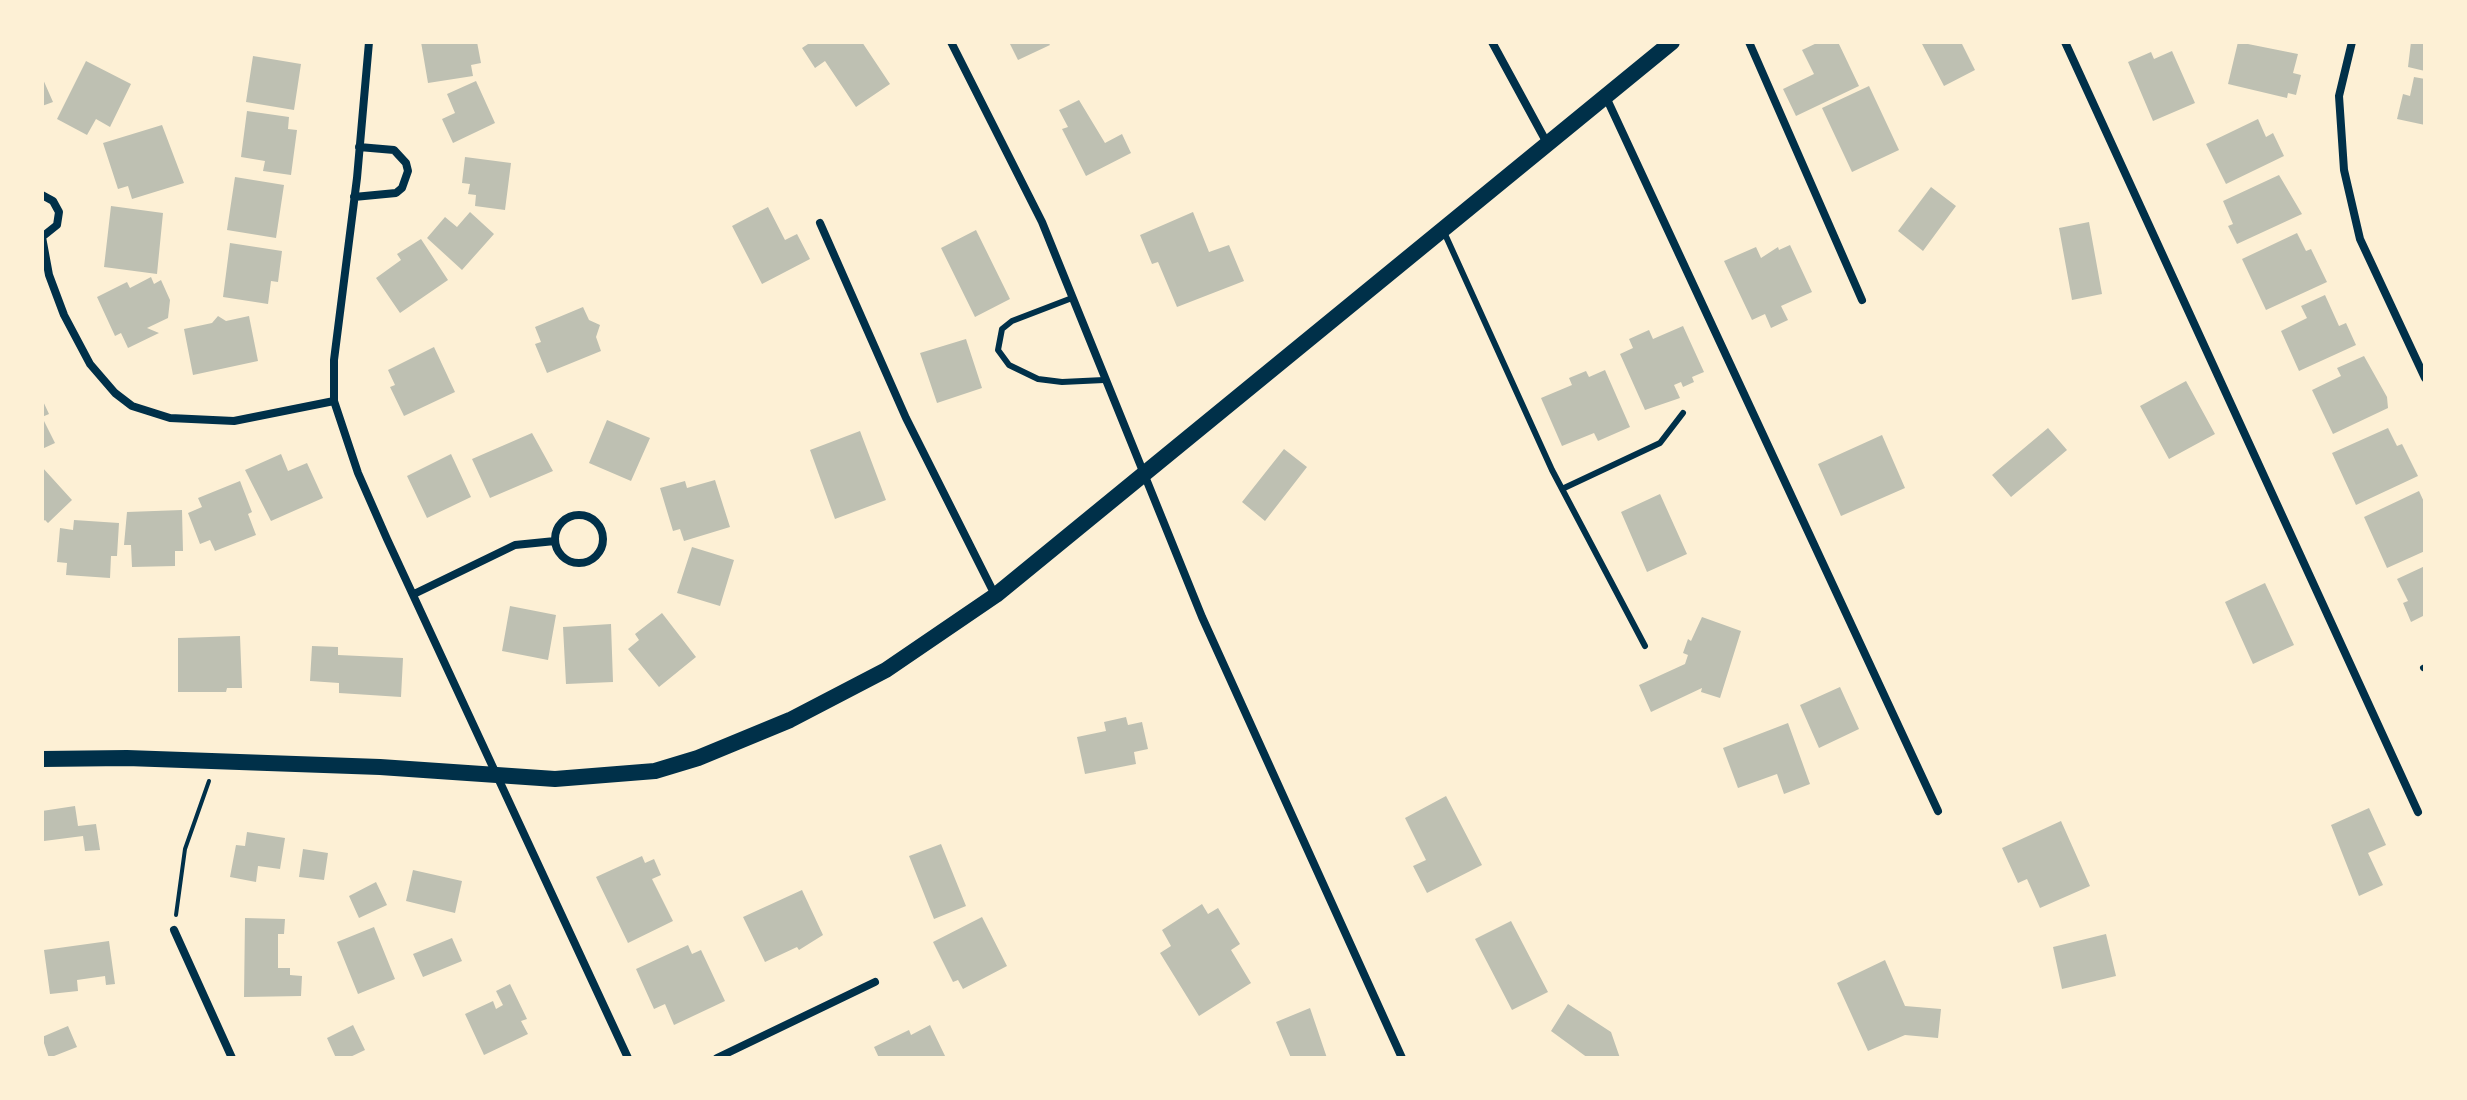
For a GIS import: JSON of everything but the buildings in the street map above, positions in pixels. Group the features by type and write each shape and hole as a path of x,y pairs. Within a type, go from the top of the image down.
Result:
{"main road":[{"path":"42,759 380,767 498,777 605,776 655,771 698,758 790,720 886,670 996,595 1672,42"}],"street":[{"path":"369,42 335,348 334,401 358,473 628,1058"},
{"path":"951,42 1042,222 1141,474 1402,1058"},
{"path":"1492,42 1547,143"},
{"path":"1749,42 1862,300"},
{"path":"2065,42 2418,812"},
{"path":"2352,42 2339,96 2344,170 2360,239 2424,374"},
{"path":"1605,94 1938,811"},
{"path":"354,197 396,193 402,188 408,171 406,163 394,150 359,147"},
{"path":"42,195 53,201 59,212 54,230 42,237 49,275 64,315 90,364 115,393 132,406 170,418 234,421 334,401"},
{"path":"820,223 906,418 996,595"},
{"path":"577,516 595,521 603,538 596,556 580,563 562,557 555,541 561,523 577,516"},
{"path":"414,594 515,545 555,541"},
{"path":"174,930 232,1058"},
{"path":"717,1058 875,982"}],"lane":[{"path":"1443,228 1562,489 1645,646"},
{"path":"1072,298 1012,321 1002,329 998,350 1009,365 1038,379 1062,382 1104,380"},
{"path":"1562,489 1660,443 1683,413"}],"path":[{"path":"174,930 185,849 215,762"}]}
